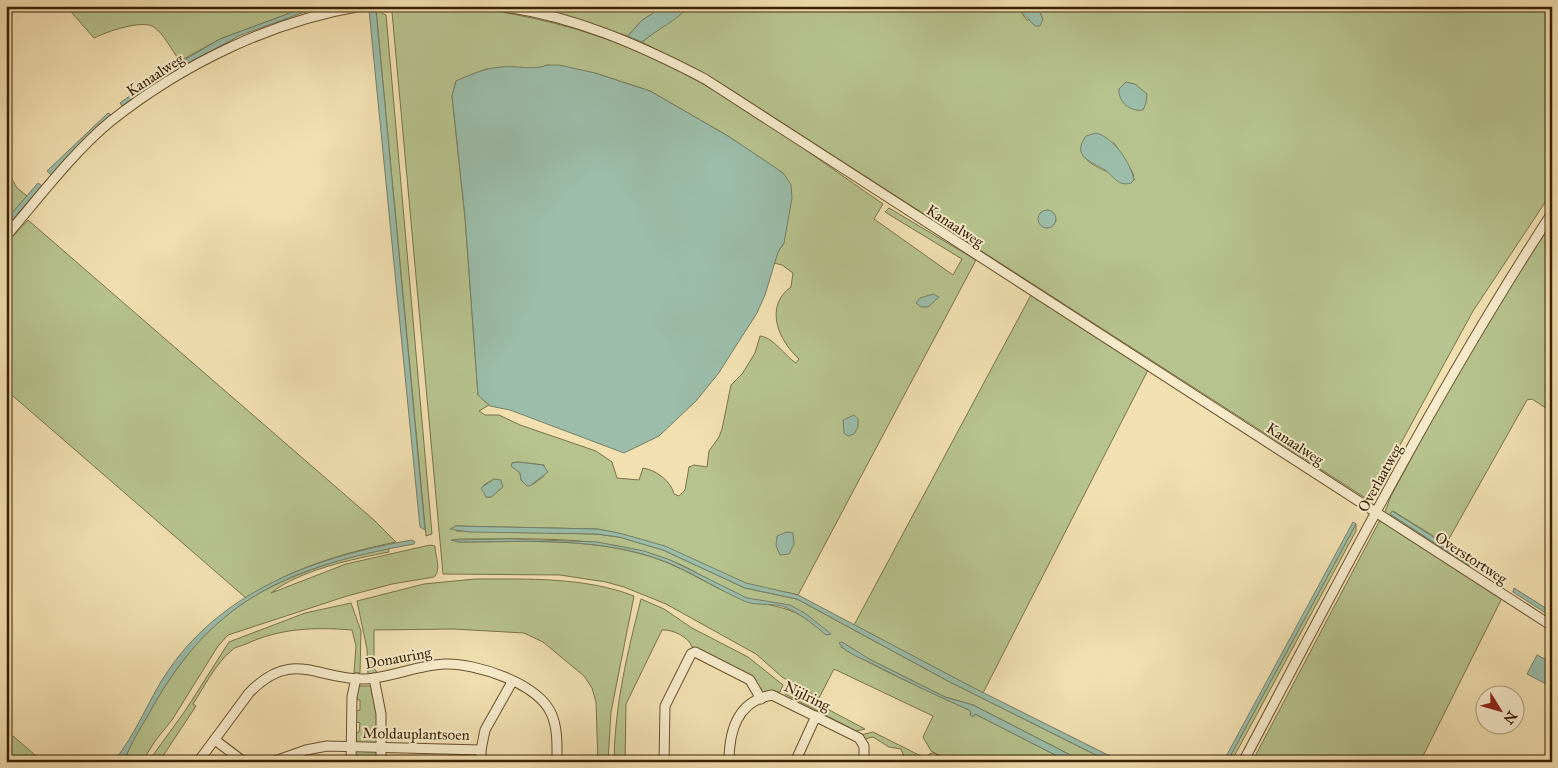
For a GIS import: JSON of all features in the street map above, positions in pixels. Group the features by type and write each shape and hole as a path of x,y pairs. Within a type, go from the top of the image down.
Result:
{"street":[{"name":"Kanaalweg","path":"6,236 68,165 110,122 161,86 206,59 266,32 312,16 362,6"},
{"name":"Kanaalweg","path":"498,6 549,16 603,32 654,52 705,79 1376,513"},
{"name":"Overlaatweg","path":"1243,762 1376,513 1486,316 1552,213"},
{"name":"Overstortweg","path":"1376,513 1552,626"},
{"path":"664,762 665,706 691,654 695,652 750,680 761,699"},
{"name":"Donauring","path":"198,762 254,689 278,672 309,668 356,678 374,678 431,666 458,664 482,669 537,695 550,711 556,726 557,762"},
{"path":"351,762 352,697 356,678"},
{"path":"374,678 381,714 381,762"},
{"name":"Moldauplantsoen","path":"481,762 485,730 512,682"},
{"name":"Nijlring","path":"729,762 729,738 737,719 745,709 761,699 772,695 859,738 864,746 864,762"},
{"path":"796,762 816,716"},
{"path":"215,740 244,762"},
{"name":"Moldauplantsoen","path":"272,762 317,747 351,746 481,750"}],"green space":[{"path":"66,6 309,6 220,39 180,61 165,38 154,27 141,24 133,25 94,38"},
{"path":"523,6 664,6 641,21 628,36"},
{"path":"689,6 1016,6 1027,20 1043,19 1039,11 1043,6 1249,6 1252,9 1257,6 1552,6 1552,192 1473,311 1377,487 1367,499 725,86 642,42","holes":["1114,143 1133,173 1134,180 1110,173 1094,165 1087,160 1081,147","1048,210 1055,217 1056,221 1052,226 1045,227 1040,213"]},
{"path":"474,8 494,11 574,29 632,49 729,99 883,204 874,219 953,275 962,259 885,212 889,208 976,260 798,595 751,585 655,545 618,533 597,529 456,526 456,531 596,534 619,537 663,550 745,588 797,599 948,681 1110,762 1084,762 973,705 945,697 859,654 842,642 841,647 872,664 969,710 971,712 970,715 973,716 975,714 1069,762 951,762 931,751 923,737 933,716 834,669 819,698 782,677 756,654 666,604 624,587 606,582 560,575 443,574 392,12 396,9","holes":["547,65 595,73 650,91 728,136 784,174 784,243 774,263 782,265 793,273 791,287 783,295 776,313 780,333 799,359 796,363 774,343 760,336 755,353 742,374 731,385 722,429 709,451 707,467 694,465 689,467 685,490 679,496 674,494 670,485 653,471 643,468 639,480 617,478 612,462 596,451 520,425 499,415 485,415 479,411 489,405 478,395 465,217 452,96 456,81 486,69 541,68","512,463 544,465 544,476 532,485 521,480 520,473","494,479 503,487 491,497 486,497 484,485","453,540 565,540 591,542 642,551 677,563 746,598 788,605 802,613 808,620 790,610 742,599 668,563 643,554 617,548 564,542 458,542"]},
{"path":"376,10 386,15 432,534 426,536"},
{"path":"6,169 17,188 27,196 6,220"},
{"path":"28,220 374,520 396,542 318,563 281,578 246,598 6,390 6,244"},
{"path":"1552,221 1552,412 1532,399 1527,400 1446,544 1393,511 1390,514 1470,566 1465,566 1385,512 1391,496 1475,340"},
{"path":"1031,295 1148,370 983,693 854,625"},
{"path":"1380,520 1502,598 1420,762 1252,762"},
{"path":"1356,524 1356,531 1231,762 1227,762"},
{"path":"430,545 435,546 438,563 438,570 434,577 392,584 347,596 228,635 218,646 172,720 155,741 142,762 124,762 136,734 174,672 198,643 223,619 250,599 279,583 348,558 388,547 389,552 327,566 297,578 271,593 346,564"},
{"path":"475,579 536,579 576,582 596,585 634,596 611,712 608,762 598,762 596,702 592,688 584,676 543,642 524,633 453,629 374,630 374,668 378,674 368,675 367,649 357,601 424,584"},
{"path":"641,599 664,609 692,628 748,657 783,685 780,692 765,692 761,694 753,680 696,651 697,648 692,647 680,634 662,630 626,704 625,762 614,762 619,699"},
{"path":"351,603 361,631 360,673 354,673 356,646 352,630 298,630 272,635 236,647 226,655 211,676 193,704 196,706 159,762 148,762 185,711 229,642 305,613"},
{"path":"357,686 373,686 371,690 375,705 378,706 379,744 354,744 354,733 359,732 360,723 354,721 354,711 360,710 360,700 355,699"},
{"path":"788,688 865,729 856,731 785,694"},
{"path":"6,730 43,762 6,762"},
{"path":"873,732 929,761 906,762 901,749 889,747 873,737 864,739 861,735"},
{"path":"378,749 378,762 353,762 353,750"},
{"path":"465,751 476,753 478,762 448,762 448,756 464,756"}],"shaded area":[{"path":"309,6 321,6 241,35 177,69 174,66 220,39"},
{"path":"664,6 689,6 679,16 642,42 628,36 641,21"},
{"path":"1016,6 1043,6 1039,11 1043,19 1040,26 1035,26"},
{"path":"369,10 376,10 425,530 420,527"},
{"path":"547,65 559,65 595,73 650,91 728,136 773,166 784,174 791,185 792,198 784,243 778,252 765,295 757,313 718,374 696,401 659,436 624,453 510,410 490,406 478,395 465,217 452,96 456,81 478,72 501,67 536,68"},
{"path":"163,72 166,76 122,106 120,103"},
{"path":"1126,82 1135,84 1147,94 1143,110 1129,108 1120,98 1119,89"},
{"path":"108,113 111,115 51,175 47,171"},
{"path":"1096,133 1102,135 1115,145 1125,159 1134,180 1131,183 1123,184 1105,170 1089,161 1082,154 1082,143 1086,136"},
{"path":"38,183 42,186 6,227 6,220"},
{"path":"1047,210 1053,213 1056,219 1053,225 1047,228 1041,225 1038,219 1041,213"},
{"path":"933,294 939,297 928,307 921,307 916,303 920,298"},
{"path":"854,415 858,419 858,427 854,434 848,436 844,433 843,420"},
{"path":"512,463 543,465 548,472 530,486 527,486 521,480 520,473 511,466"},
{"path":"494,479 501,480 503,487 491,497 486,497 481,488"},
{"path":"1392,511 1472,561 1470,566 1390,514"},
{"path":"1353,522 1356,524 1227,762 1223,762"},
{"path":"456,526 597,529 665,546 746,583 798,595 972,687 1122,762 1110,762 948,681 797,599 745,588 663,550 619,537 596,534 469,532 450,529"},
{"path":"787,532 793,533 794,544 789,554 780,555 776,546 777,536"},
{"path":"510,539 597,542 644,551 670,560 747,598 790,605 806,614 831,634 826,635 806,619 782,606 744,601 679,567 644,554 592,544 565,542 458,542 451,540"},
{"path":"412,540 415,542 414,544 330,563 294,576 261,592 230,613 202,638 176,670 137,734 124,762 113,762 129,740 170,668 193,640 218,616 278,580 310,566 377,547"},
{"path":"1514,588 1552,612 1552,617 1513,592"},
{"path":"842,642 871,660 945,697 973,705 1084,762 1069,762 975,714 973,717 970,715 971,712 969,710 851,653 842,647 839,643"},
{"path":"1537,655 1552,663 1552,687 1527,674"}]}
